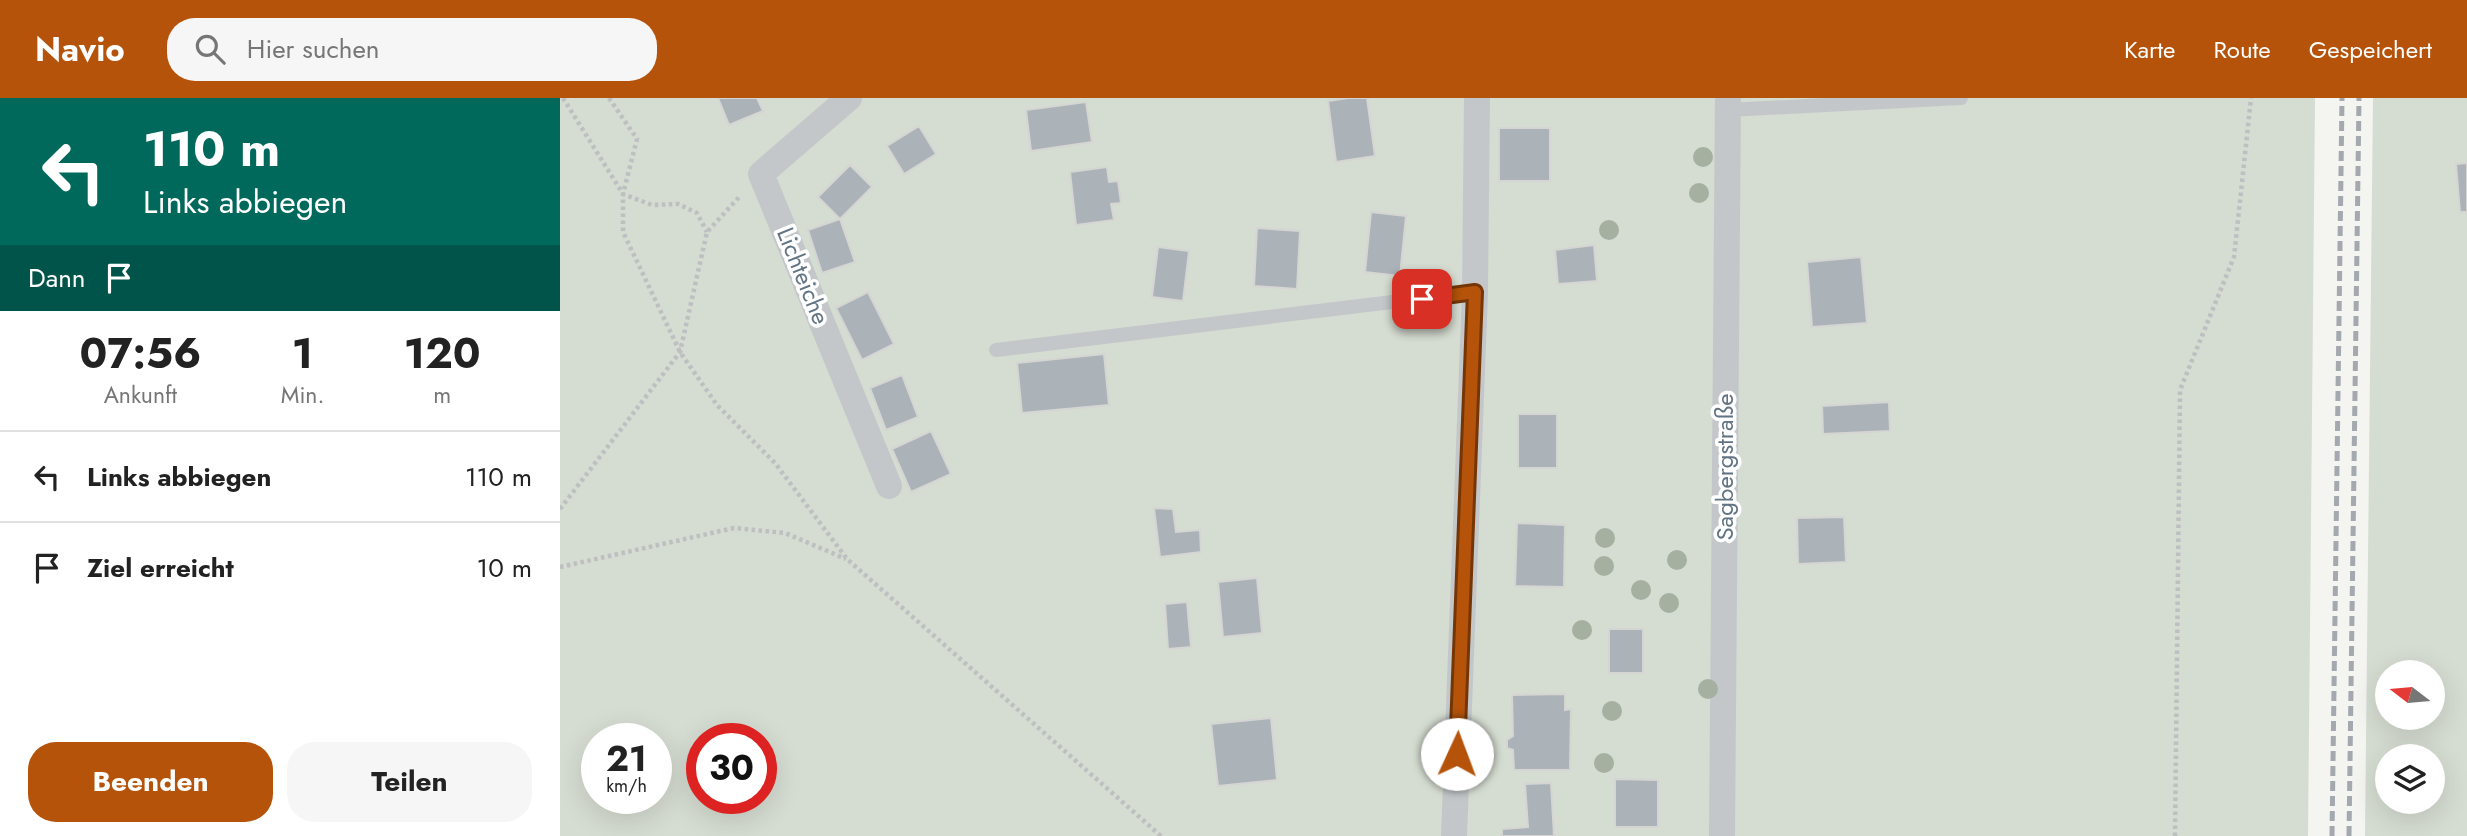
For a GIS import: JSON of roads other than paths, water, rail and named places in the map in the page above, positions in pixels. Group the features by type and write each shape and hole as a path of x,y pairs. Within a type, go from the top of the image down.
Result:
{"street":[{"name":"Lichteiche","path":"849,98 761,174 889,486"},
{"path":"1454,836 1475,292 1477,98"},
{"name":"Sagbergstraße","path":"1722,836 1728,104"}],"lane":[{"path":"1728,104 1961,98"},
{"path":"996,350 1475,292"}],"railway":[{"path":"2332,836 2342,98"},
{"path":"2349,836 2359,98"}]}
